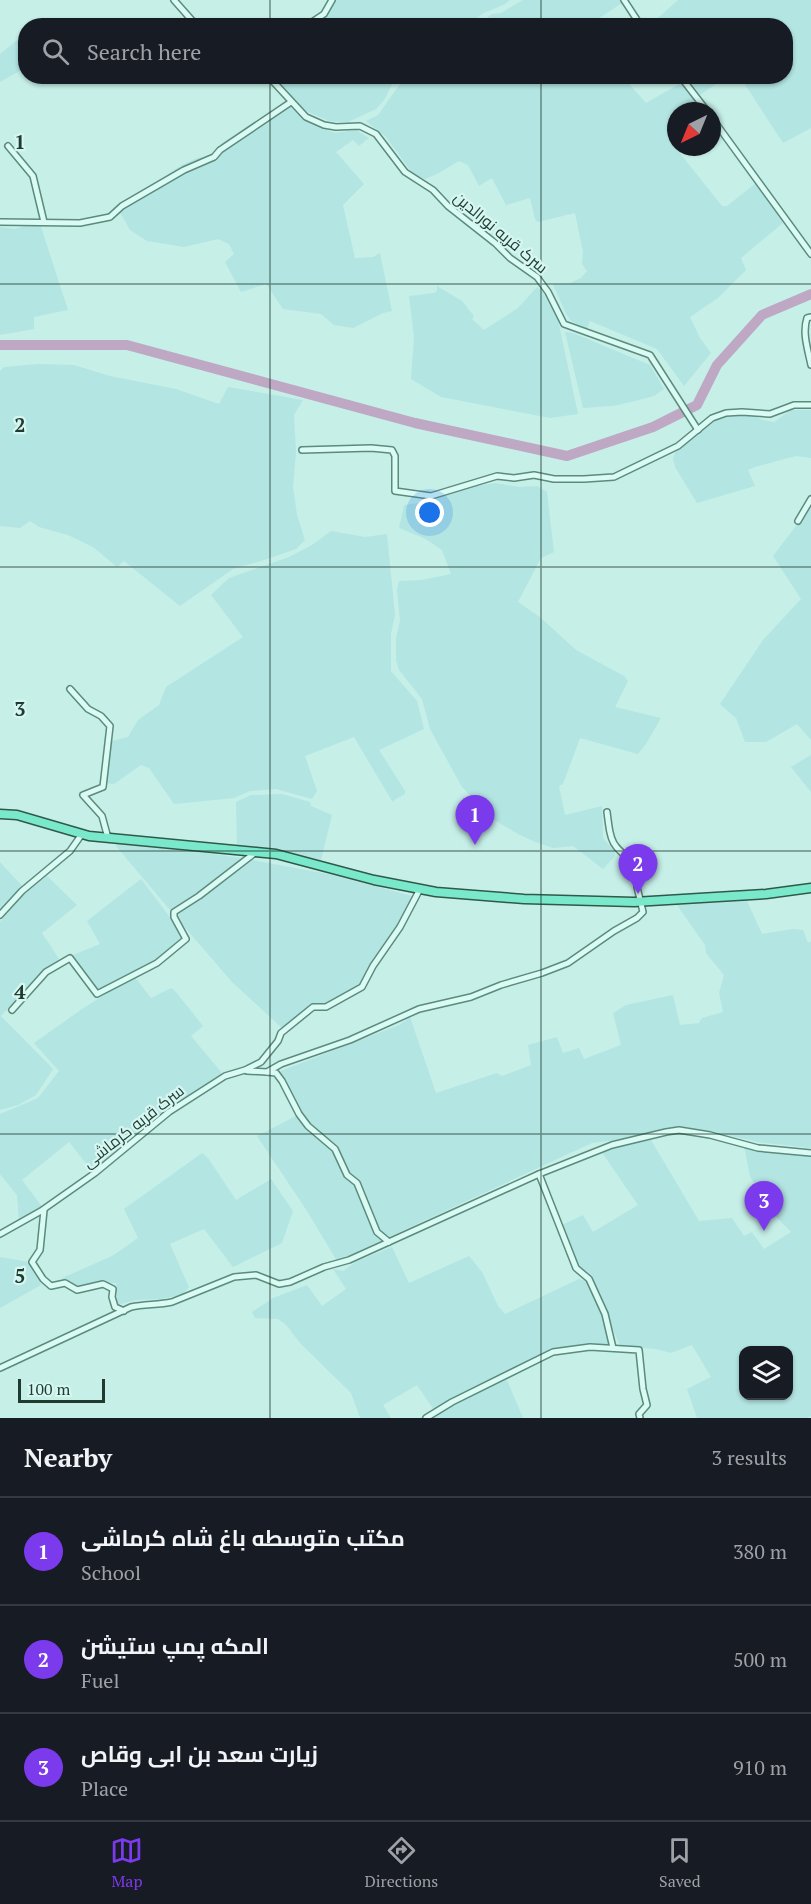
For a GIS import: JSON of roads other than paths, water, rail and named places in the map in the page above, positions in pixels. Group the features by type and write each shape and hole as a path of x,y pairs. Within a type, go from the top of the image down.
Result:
{"highway":[{"path":"0,814 18,815 82,834 108,838 276,854 374,880 420,889 524,899 641,901 766,894 811,888"}],"street":[{"path":"174,0 190,18"},
{"path":"318,18 324,14 332,0"},
{"path":"624,0 636,18"},
{"name":"سرک قریه نورالدین","path":"275,84 306,117 324,125 360,126 376,134 405,172 433,190 448,207 537,277 548,292 564,324 650,356 679,397 698,430"},
{"path":"686,84 700,102"},
{"path":"0,222 13,224 80,223 110,217 122,206 184,170 214,157 220,150 291,102"},
{"path":"721,130 811,254"},
{"path":"8,146 33,177 44,222"},
{"path":"811,317 807,318 805,324 811,364"},
{"path":"302,450 371,448 392,450 395,456 395,491 431,496 497,476 574,479 614,477 678,446 712,418 726,413 770,414 794,405 811,405"},
{"path":"798,521 811,499"},
{"path":"70,689 88,709 101,716 110,726 103,787 84,795 102,816 108,838"},
{"path":"267,1072 281,1064 350,1040 419,1009 471,997 568,963 637,918 643,912 637,887 636,864 615,848 610,837 607,812"},
{"path":"0,915 22,891 70,851 82,834"},
{"path":"12,1010 46,972 70,958 97,994 158,963 186,939 174,917 174,912 199,896 256,852"},
{"name":"سرک قریه کرماشی","path":"0,1234 44,1210 96,1173 169,1112 225,1076 261,1062 278,1041 281,1033 313,1007 326,1007 334,1004 362,987 373,966 400,927 420,889"},
{"path":"245,1070 276,1073 308,1126 335,1149 347,1175 357,1183 377,1232 389,1242"},
{"path":"0,1368 124,1311 146,1304 172,1302 234,1277 256,1275 279,1284 290,1282 324,1267 349,1260 539,1174 612,1145 679,1130 711,1135 758,1148 811,1153"},
{"path":"539,1174 576,1268 589,1279 606,1314 613,1348"},
{"path":"44,1210 40,1250 32,1262 43,1279 51,1286 65,1283 77,1290 103,1284 113,1289 112,1298 115,1306 124,1311"},
{"path":"426,1418 452,1402 553,1352 590,1347 639,1350 647,1405 639,1414 640,1418"}],"waterway":[{"path":"0,345 127,345 415,423 567,456 653,427 697,405 717,365 762,315 811,294"}],"place":[{"name":"مکتب متوسطه باغ شاه کرماشی","path":"475,845"},
{"name":"المکه پمپ ستیشن","path":"638,894"},
{"name":"زیارت سعد بن ابی وقاص","path":"764,1231"}]}
